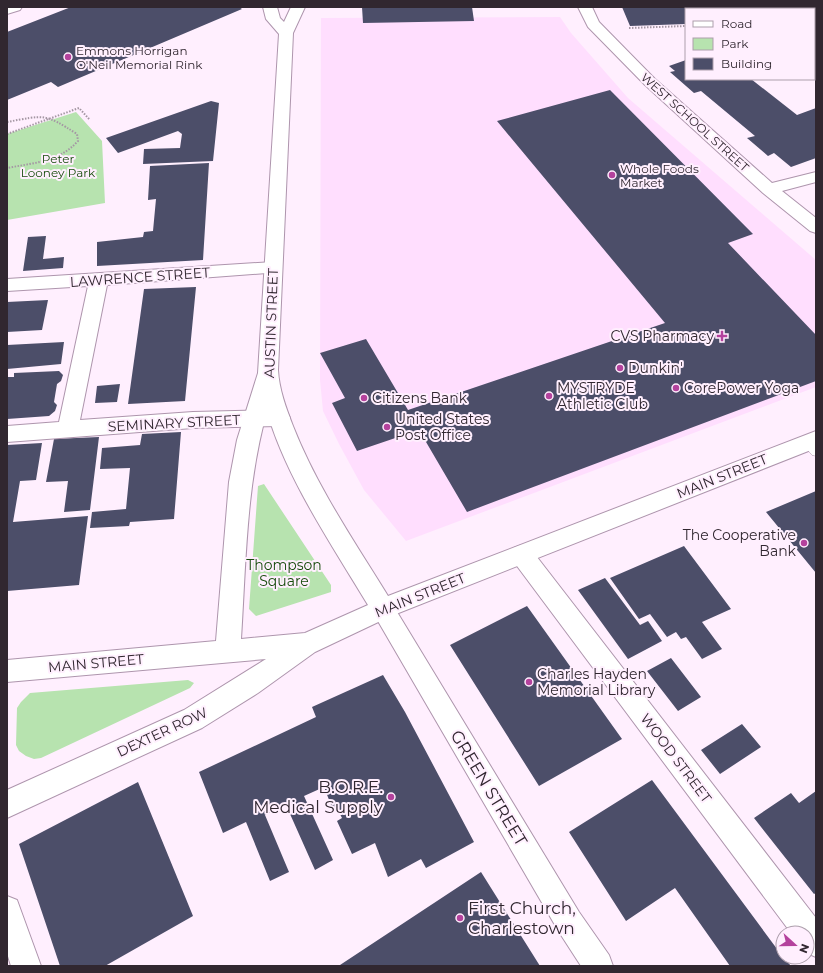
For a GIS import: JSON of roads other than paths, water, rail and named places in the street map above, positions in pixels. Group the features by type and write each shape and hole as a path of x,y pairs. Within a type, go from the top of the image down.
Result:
{"main road":[{"path":"7,10 15,7"},
{"path":"270,7 273,19 286,33"},
{"name":"AUSTIN STREET","path":"298,7 286,33 268,370 270,389 280,418 306,479 383,610"},
{"name":"WEST SCHOOL STREET","path":"585,7 593,24 650,82 769,189 816,227"},
{"path":"769,189 816,177"},
{"name":"LAWRENCE STREET","path":"7,285 273,268"},
{"path":"68,429 99,279"},
{"path":"228,652 240,482 254,419 268,370"},
{"name":"SEMINARY STREET","path":"7,434 193,420 280,418"},
{"name":"MAIN STREET","path":"7,671 308,644 383,610 522,554 813,444"},
{"name":"WOOD STREET","path":"522,554 816,942"},
{"name":"GREEN STREET","path":"383,610 569,922 598,966"},
{"name":"DEXTER ROW","path":"7,804 193,719 231,697 308,644"},
{"path":"7,910 26,966"}],"place":[{"name":"Emmons Horrigan O'Neil Memorial Rink","path":"68,57"},
{"name":"Whole Foods Market","path":"612,175"},
{"name":"CVS Pharmacy","path":"722,336"},
{"name":"Dunkin'","path":"620,368"},
{"name":"CorePower Yoga","path":"676,388"},
{"name":"MYSTRYDE Athletic Club","path":"549,396"},
{"name":"Citizens Bank","path":"364,398"},
{"name":"United States Post Office","path":"387,427"},
{"name":"The Cooperative Bank","path":"804,543"},
{"name":"Charles Hayden Memorial Library","path":"529,682"},
{"name":"B.O.R.E. Medical Supply","path":"391,797"},
{"name":"First Church, Charlestown","path":"460,918"}],"park label":[{"name":"Peter Looney Park","path":"58,165"},
{"name":"Thompson Square","path":"284,574"}]}
